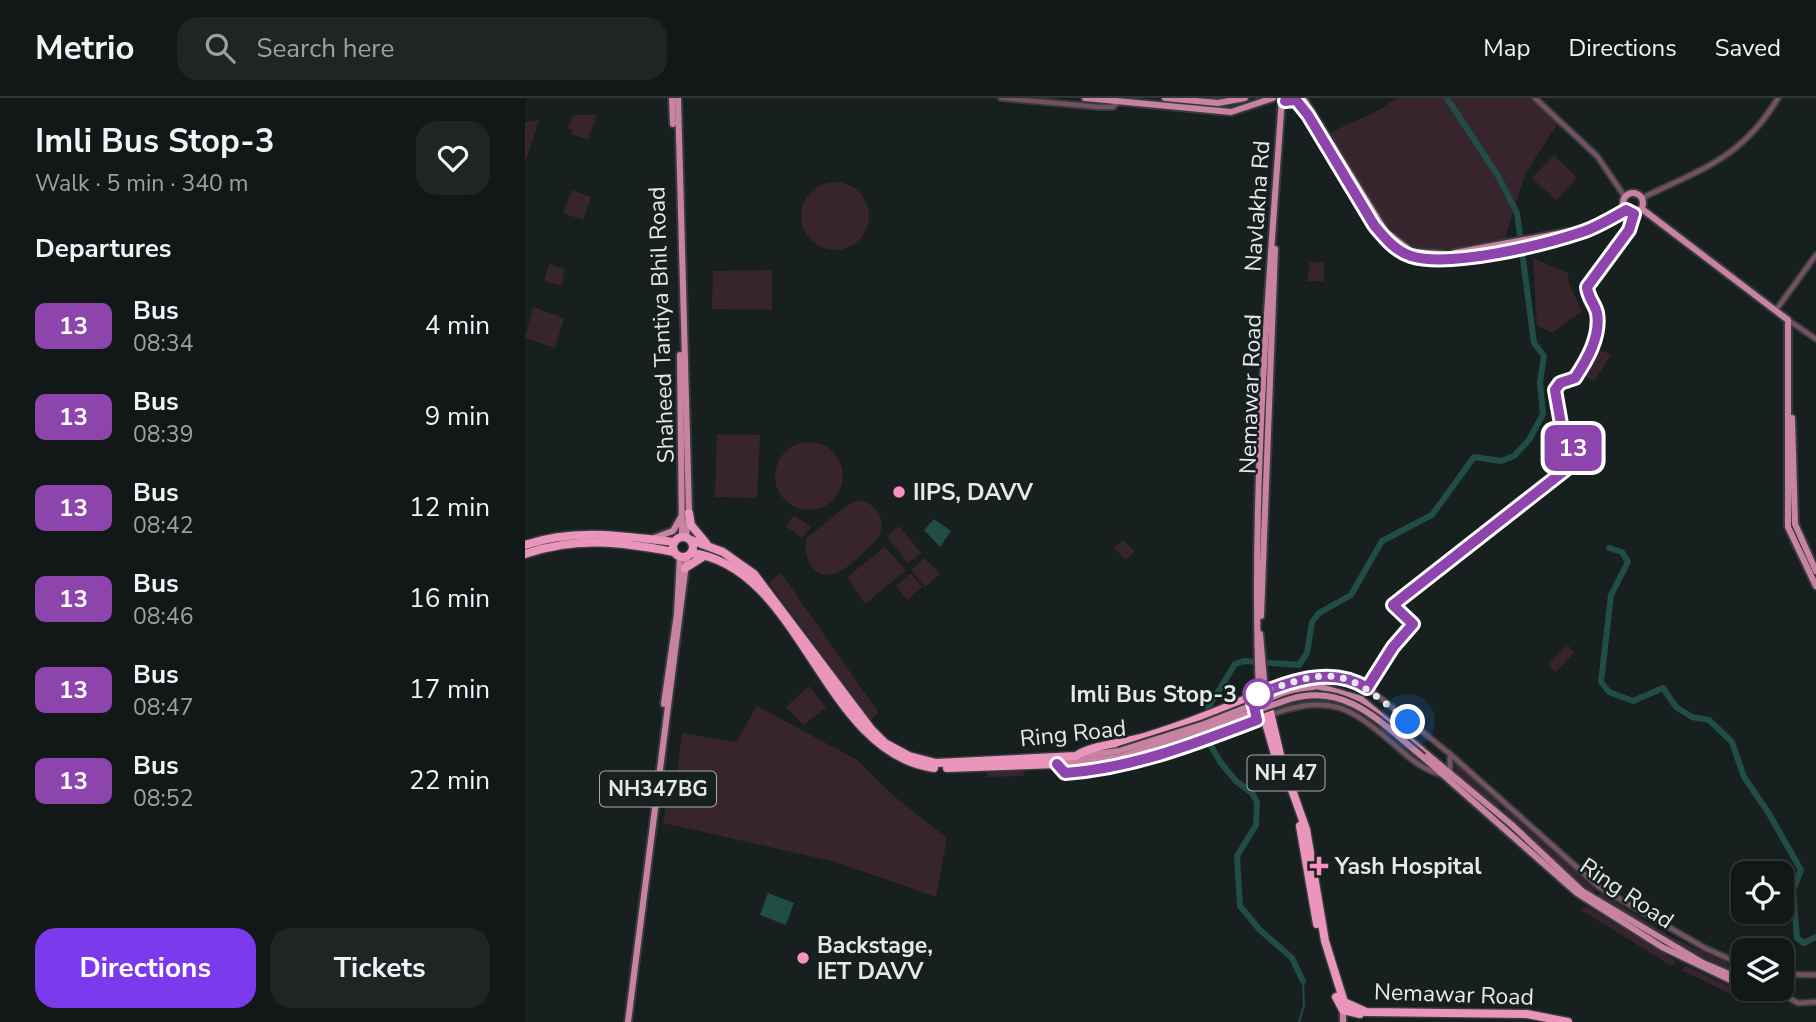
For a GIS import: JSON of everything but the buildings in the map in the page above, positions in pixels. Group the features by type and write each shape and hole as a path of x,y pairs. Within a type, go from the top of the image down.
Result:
{"highway":[{"path":"686,512 691,525 709,546"},
{"name":"Ring Road","path":"525,545 554,536 593,533 683,539 709,546 735,559 754,574 871,729 885,743 909,756 936,763 1076,756"},
{"path":"683,539 683,559"},
{"path":"683,539 683,559"},
{"name":"Ring Road","path":"525,554 554,544 589,541 659,549 683,559 715,557 744,575 759,590 864,729 889,752 918,766 934,768 1057,764"},
{"path":"659,549 683,559 705,556 744,575"},
{"path":"1076,756 1084,751 1136,740 1262,693"},
{"path":"1262,693 1267,716"},
{"path":"1262,693 1267,716"},
{"path":"1057,764 1065,773 1101,769 1198,743 1267,716"},
{"name":"Nemawar Road","path":"1267,716 1279,759 1306,829 1325,941 1343,1006"},
{"name":"Nemawar Road","path":"1288,784 1308,864 1319,934 1343,1006"},
{"name":"Nemawar Road","path":"1343,1006 1366,1015 1526,1017 1555,1022"},
{"name":"Nemawar Road","path":"1343,1006 1366,1012 1527,1014 1568,1022"}],"main road":[{"name":"Shaheed Tantiya Bhil Road","path":"675,98 686,512"},
{"path":"1085,98 1231,112 1281,99 1298,99 1375,218 1402,246 1421,253 1445,254 1533,242 1584,231 1625,209"},
{"path":"1165,98 1218,103 1245,98"},
{"name":"Navlakha Rd","path":"1262,693 1260,429 1281,99"},
{"path":"1625,209 1625,197 1633,193 1642,198 1642,209"},
{"path":"1625,209 1634,214 1642,209"},
{"path":"1642,209 1788,320 1788,527 1816,586"},
{"path":"1790,410 1794,437 1795,524 1816,571"},
{"path":"654,538 673,531 686,512"},
{"path":"683,539 686,512"},
{"name":"NH347BG","path":"627,1022 683,559"},
{"name":"Ring Road","path":"1057,764 1119,754 1290,699 1318,693 1336,696 1367,710 1449,774 1582,891 1703,963 1731,975"},
{"name":"Ring Road","path":"1076,756 1119,754"},
{"name":"Ring Road","path":"1449,774 1577,893 1663,947 1731,980"},
{"path":"1343,1006 1343,1022"}],"street":[{"path":"1001,98 1099,107 1113,107 1118,101"},
{"path":"1535,98 1597,156 1625,197"},
{"path":"1642,198 1729,156 1755,132 1778,98"},
{"path":"1367,688 1393,647 1413,624 1393,605 1578,460 1561,424 1555,390 1560,383 1575,378 1594,343 1598,327 1597,310 1589,301 1587,287 1629,230 1634,214"},
{"path":"1776,310 1816,256"},
{"path":"1788,320 1816,339"},
{"path":"1262,693 1320,676 1353,680 1367,688 1450,754 1599,887 1705,948 1731,960"},
{"path":"1267,716 1311,705 1346,708 1419,766 1449,774 1450,754"},
{"path":"1794,974 1816,975"},
{"path":"1794,1000 1798,1003 1814,1002 1816,1007"}],"shaded area":[{"path":"1397,98 1535,98 1559,121 1525,174 1503,245 1457,253 1422,254 1399,244 1375,217 1327,134 1379,110"},
{"path":"573,115 597,115 588,140 571,134 572,130 568,128"},
{"path":"539,120 525,163 525,122"},
{"path":"1554,155 1577,178 1556,200 1532,178"},
{"path":"835,182 848,185 859,192 866,203 869,216 866,229 859,240 848,247 835,250 822,247 811,240 804,229 801,216 804,203 811,192 822,185"},
{"path":"572,190 591,197 583,220 563,213"},
{"path":"1533,258 1568,273 1569,284 1582,311 1552,333 1537,325"},
{"path":"1310,262 1324,263 1324,281 1307,281"},
{"path":"549,264 565,269 561,286 544,281"},
{"path":"772,270 772,310 712,309 713,271"},
{"path":"533,307 564,318 555,348 525,338"},
{"path":"1594,347 1611,355 1594,381 1580,374"},
{"path":"717,434 760,435 757,498 715,497"},
{"path":"809,442 822,445 833,452 840,463 843,476 840,489 833,500 822,507 809,510 796,507 785,500 778,489 775,476 778,463 785,452 796,445"},
{"path":"860,500 879,513 882,523 880,535 844,569 830,575 817,572 808,560 807,538 846,506"},
{"path":"794,515 811,527 802,538 786,526"},
{"path":"934,519 951,531 940,547 924,530"},
{"path":"899,526 921,553 908,563 887,537"},
{"path":"1123,540 1135,552 1125,560 1114,547"},
{"path":"885,547 906,570 865,604 847,577"},
{"path":"925,558 940,574 925,587 911,570"},
{"path":"781,573 878,712 871,721 769,583"},
{"path":"911,573 922,587 907,600 896,586"},
{"path":"1567,644 1574,653 1555,672 1548,664"},
{"path":"809,686 826,708 803,725 786,707"},
{"path":"1320,697 1337,701 1338,705 1287,708 1286,704"},
{"path":"757,706 857,760 895,797 947,838 936,897 836,862 663,823 671,777 677,774 682,733 736,742"},
{"path":"1454,758 1505,802 1497,810 1456,774"},
{"path":"1023,767 1024,776 987,777 987,769"},
{"path":"1506,808 1595,889 1594,896 1502,812"},
{"path":"1600,892 1671,937 1731,965 1731,970 1669,941 1596,898"},
{"path":"768,893 794,903 786,925 760,915"},
{"path":"1587,907 1676,961 1672,966 1581,910"},
{"path":"1686,966 1731,986 1731,993 1729,993 1681,970"}],"waterway":[{"path":"1303,981 1292,958 1260,930 1240,906 1237,856 1256,825 1257,802 1252,793 1236,781 1221,763 1211,746 1208,708 1235,664 1244,661 1299,665 1307,653 1312,622 1319,613 1351,595 1382,541 1432,515 1474,457 1501,461 1514,456 1529,440 1543,414 1540,382 1544,356 1534,343 1517,213 1498,176 1447,98"},
{"path":"1609,548 1622,552 1628,562 1611,595 1601,682 1609,692 1633,701 1663,688 1676,707 1692,717 1709,720 1732,742 1744,777 1768,812 1801,870 1793,890 1797,938 1804,943 1816,937"},
{"path":"1299,1022 1304,1005 1303,981"}],"bus line":[{"name":"13","path":"1057,764 1065,773 1084,772 1159,756 1198,743 1257,720 1252,697 1301,679 1340,677 1353,680 1367,688 1393,647 1413,624 1393,605 1578,460 1561,424 1555,390 1560,383 1571,381 1577,376 1594,343 1598,327 1597,310 1589,301 1587,287 1629,230 1634,214 1626,210 1584,231 1506,251 1442,258 1410,256 1386,239 1374,225 1308,115 1296,100 1285,101"}],"place":[{"name":"IIPS, DAVV","path":"899,492"},
{"name":"Imli Bus Stop-3","path":"1258,694"},
{"name":"Yash Hospital","path":"1319,866"},
{"name":"Backstage, IET DAVV","path":"803,958"}],"route":[{"path":"1258,694 1301,679 1340,677 1361,684 1408,722"}]}
